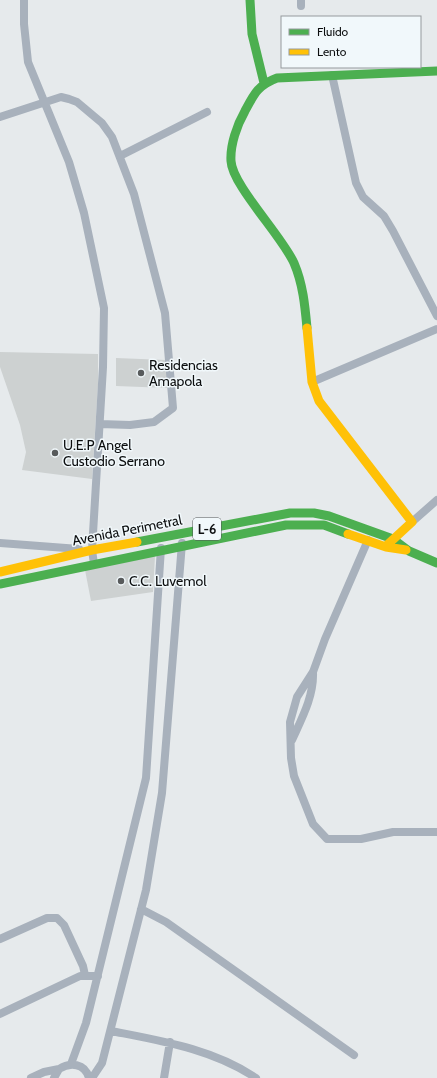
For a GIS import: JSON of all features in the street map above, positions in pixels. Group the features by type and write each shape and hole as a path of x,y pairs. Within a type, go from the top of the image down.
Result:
{"main road":[{"path":"250,0 252,34 264,83"},
{"path":"386,546 412,522 319,401 312,382 304,296 294,263 274,231 237,179 231,162 232,149 240,120 255,93 264,83 277,78 437,71"},
{"name":"Avenida Perimetral","path":"0,572 92,550 290,513 329,516 393,539 409,551"},
{"name":"Avenida Perimetral","path":"0,584 266,528 304,524 324,525 386,546 409,551"},
{"name":"L-6","path":"409,551 437,563"}],"street":[{"path":"24,0 24,24 28,62 69,162 82,206 104,308 100,424 92,550 94,564"},
{"path":"332,75 356,183 364,197 384,216 437,316"},
{"path":"0,117 61,97 77,102 102,123 112,137 134,194 165,313 173,408 154,422 130,425 100,424"},
{"path":"120,156 207,112"},
{"path":"312,382 437,329"},
{"path":"412,522 437,500"},
{"path":"92,1078 102,1063 146,890 162,793 183,534"},
{"path":"71,1064 86,1023 146,778 162,537"},
{"path":"368,540 325,639 313,672 297,697 290,722 292,740 291,758 296,784 313,824 327,839 361,839 393,832 437,832"},
{"path":"0,543 92,550"},
{"path":"292,740 309,698 313,684 313,672"},
{"path":"142,909 166,922 354,1055"},
{"path":"0,939 47,918 57,918 64,925 83,966 85,975"},
{"path":"0,1014 85,975 98,976"},
{"path":"111,1031 170,1042 213,1056 242,1068 256,1078"},
{"path":"164,1078 170,1042"},
{"path":"31,1078 44,1072 59,1069 71,1064 78,1065 84,1069 89,1078"},
{"path":"54,1078 59,1069"}],"building":[{"path":"0,352 98,354 98,385 92,479 22,470 26,452 20,425 0,367"},
{"name":"Residencias Amapola","path":"116,358 166,360 168,388 116,386"},
{"name":"C.C. Luvemol","path":"155,556 153,592 91,601 85,570"}],"traffic: fast":[{"path":"250,0 252,34 264,83"},
{"path":"307,328 302,287 294,263 279,239 248,197 234,171 231,161 232,148 242,117 257,91 265,84 277,78 437,71"},
{"path":"137,542 290,513 314,513 329,516 393,539 409,551 437,563"},
{"path":"0,584 286,525 324,525 348,534"}],"traffic: slow":[{"path":"307,328 312,382 319,401 412,522 386,546"},
{"path":"348,534 386,547 406,550"},
{"path":"0,572 92,550 137,542"}],"place":[{"name":"Residencias Amapola","path":"141,373"},
{"name":"U.E.P Angel Custodio Serrano","path":"55,453"},
{"name":"C.C. Luvemol","path":"121,581"}]}
